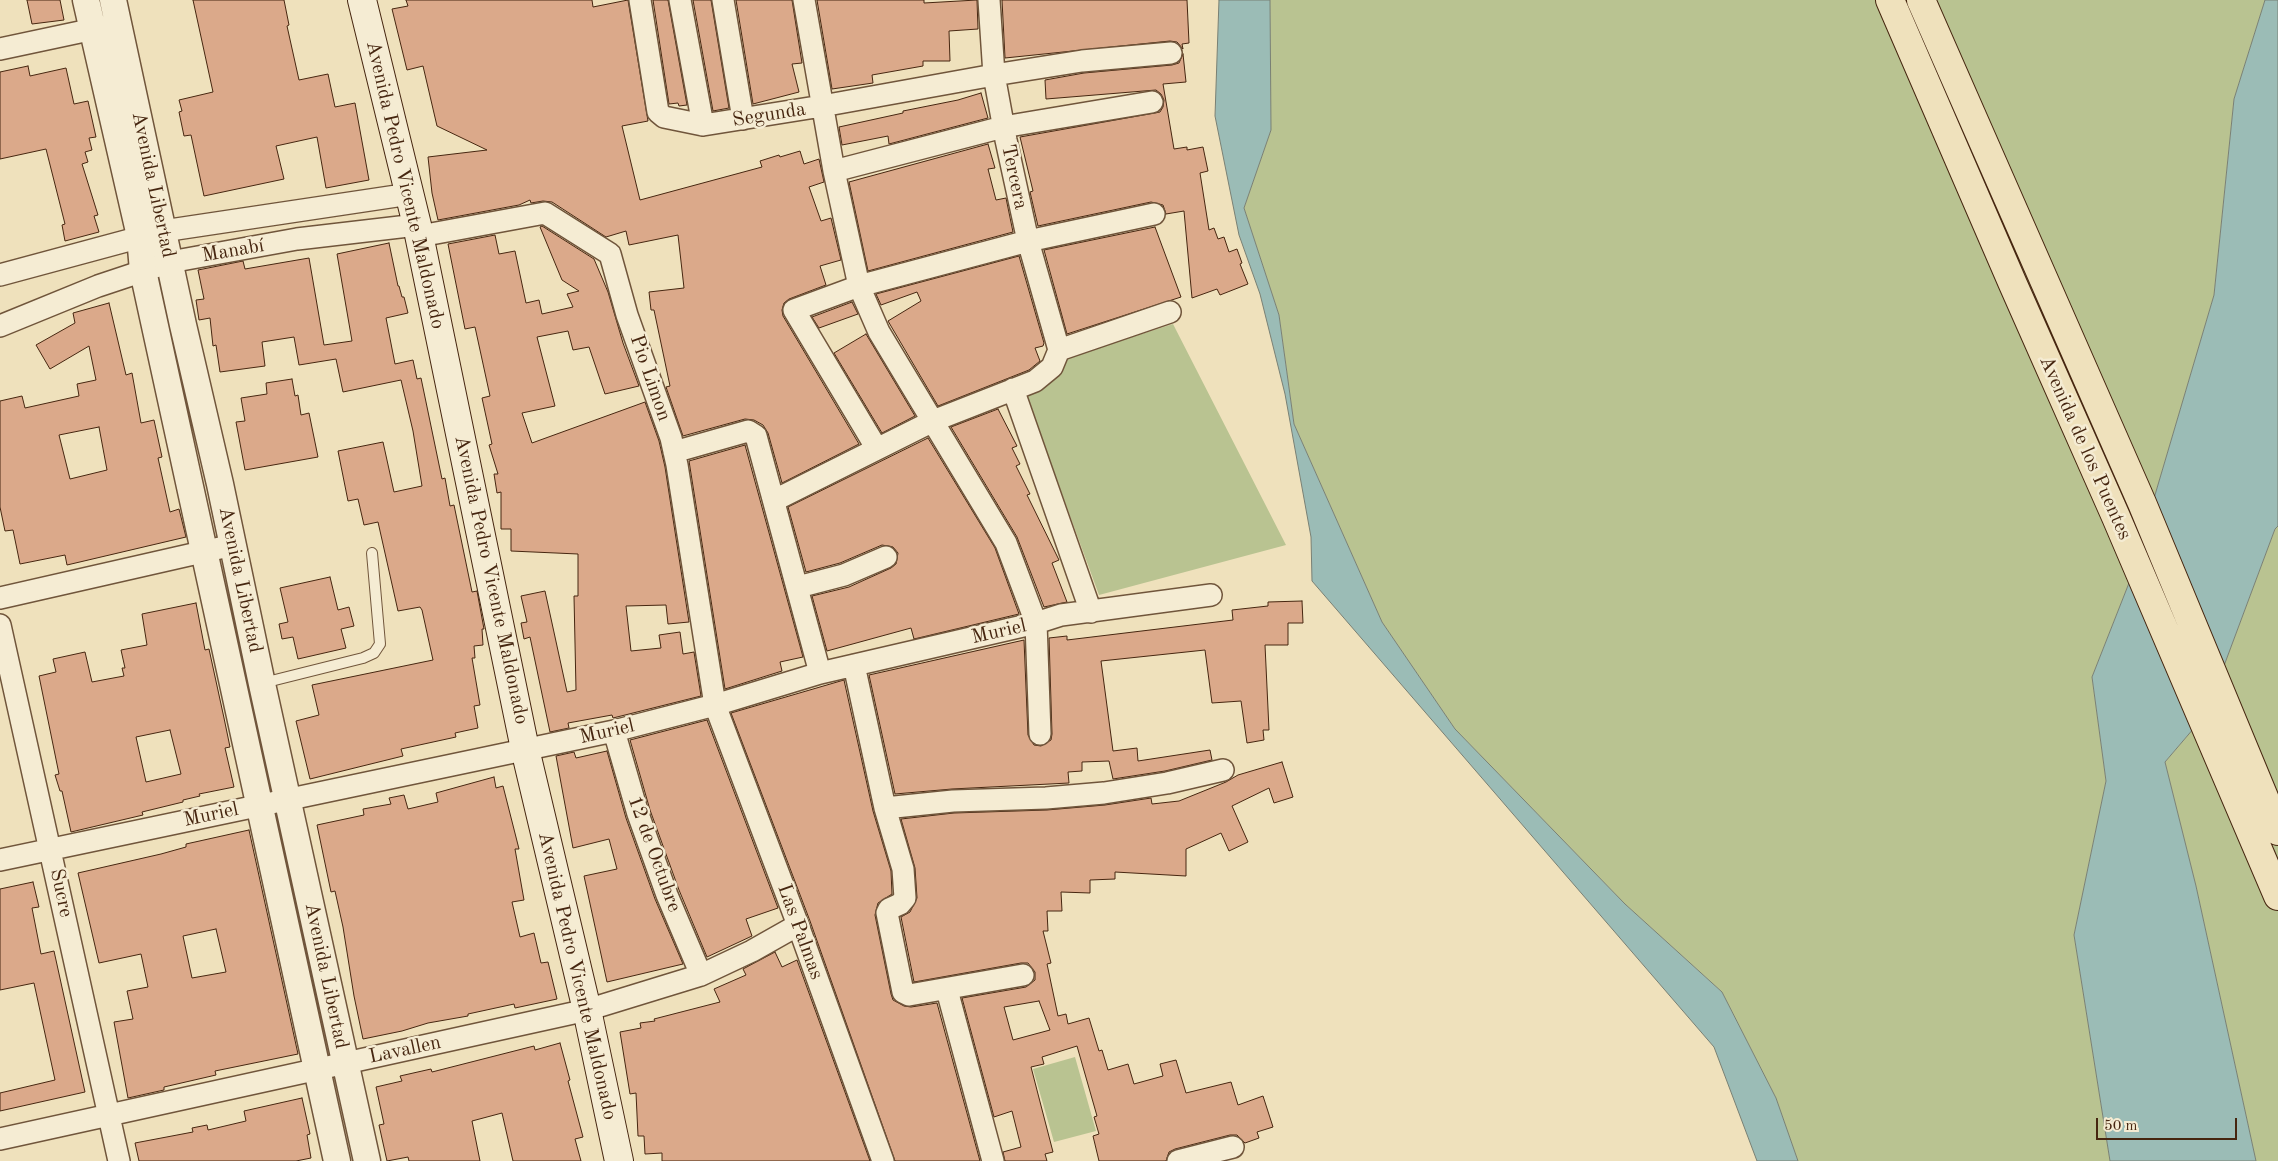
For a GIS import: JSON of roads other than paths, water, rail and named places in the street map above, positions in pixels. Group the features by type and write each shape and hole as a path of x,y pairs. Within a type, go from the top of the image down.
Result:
{"main road":[{"name":"Avenida Pedro Vicente Maldonado","path":"362,0 419,231 525,749 587,1010 619,1161"},
{"name":"Avenida de los Puentes","path":"1890,0 2120,527 2278,896"},
{"name":"Avenida de los Puentes","path":"1921,0 2142,503 2278,831"}],"street":[{"name":"Avenida Libertad","path":"86,0 92,30 151,234 170,262 367,1161"},
{"name":"Segunda","path":"640,0 658,112 662,116 703,126 1082,61 1171,53"},
{"path":"680,0 703,126"},
{"path":"723,0 743,119"},
{"path":"804,0 834,171 859,286 879,332 1006,543 1036,623 1040,734"},
{"name":"Tercera","path":"989,0 994,75 1003,126 1028,241 1059,350"},
{"name":"Avenida Libertad","path":"115,12 151,234 143,271 337,1161"},
{"path":"0,49 92,30 115,12"},
{"path":"834,171 1003,126 1152,102"},
{"name":"Manabí","path":"0,275 151,234 410,194"},
{"name":"Pio Limon","path":"419,231 545,213 606,250 612,258 627,314 674,452 715,705"},
{"path":"876,450 794,310 859,286 1028,241 1154,214"},
{"name":"Manabí","path":"0,326 98,286 170,262 297,239 419,231"},
{"path":"775,500 933,421 1035,381 1052,367 1059,350 1170,312"},
{"path":"1013,389 1091,612"},
{"path":"674,452 748,432 752,432 756,436 775,500 820,673"},
{"path":"0,598 233,545"},
{"path":"798,587 844,575 886,557"},
{"name":"Muriel","path":"0,860 614,731 715,705 820,673 1036,623 1061,615 1211,595"},
{"name":"Sucre","path":"0,626 119,1161"},
{"path":"854,665 885,808 903,869 906,892 903,902 888,909 887,913 902,989 907,995 947,990 1023,975"},
{"name":"Las Palmas","path":"715,705 798,925 883,1161"},
{"name":"12 de Octubre","path":"614,731 638,814 664,886 702,975"},
{"path":"885,808 953,801 1046,798 1104,793 1167,784 1222,770"},
{"name":"Lavallen","path":"0,1139 587,1010 702,975 752,951 798,925"},
{"path":"947,990 993,1161"},
{"path":"1178,1161 1233,1147"}],"lane":[{"path":"262,684 362,658 374,653 380,644 372,553"}],"water":[{"path":"1219,0 1270,0 1271,130 1244,208 1279,315 1294,424 1382,622 1455,729 1625,904 1722,992 1776,1098 1798,1161 1757,1161 1714,1047 1312,581 1311,537 1285,394 1260,294 1239,235 1215,116"},
{"path":"2265,0 2278,0 2278,526 2275,529 2206,714 2165,762 2196,886 2256,1161 2110,1161 2074,935 2106,781 2092,677 2129,583 2214,295 2234,99"}]}
